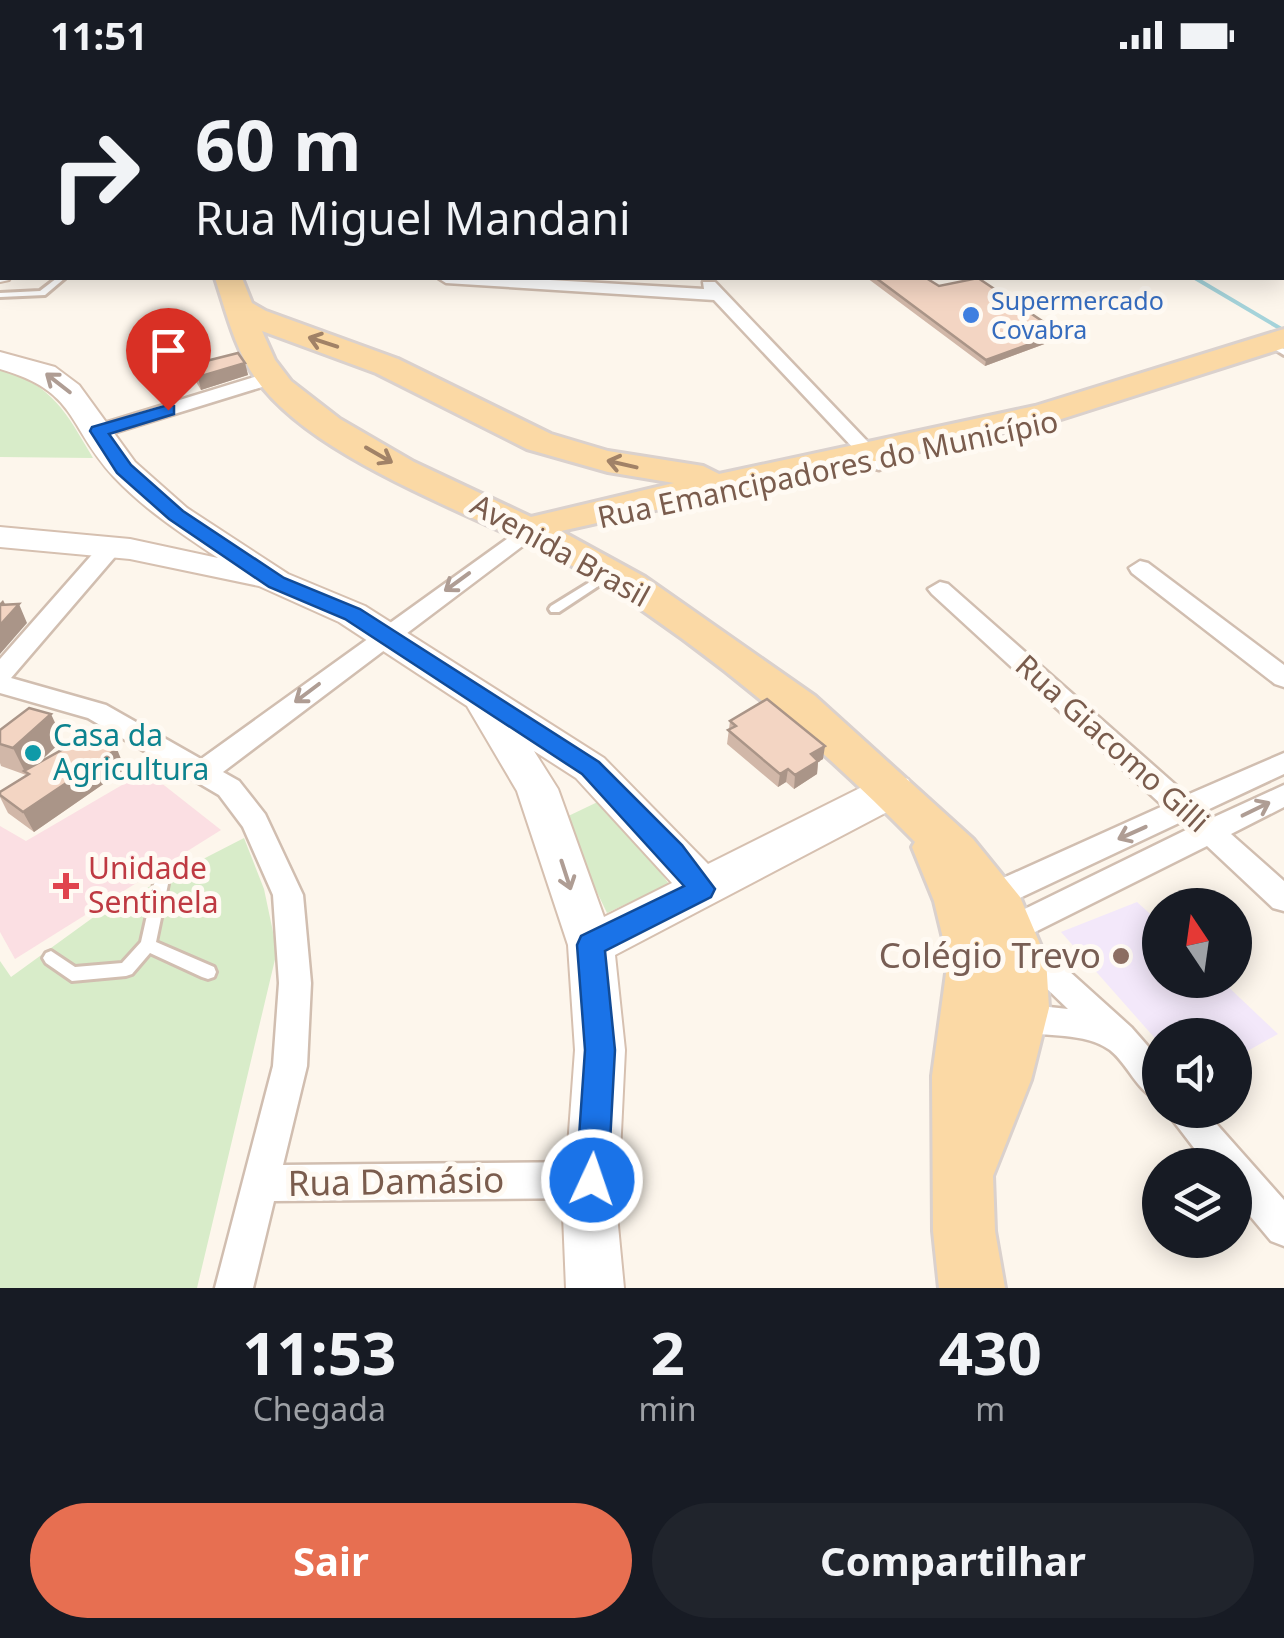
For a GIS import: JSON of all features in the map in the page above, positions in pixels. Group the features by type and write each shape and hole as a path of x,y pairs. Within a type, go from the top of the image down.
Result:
{"main road":[{"name":"Rua Emancipadores do Município","path":"233,292 267,352 318,340 416,378 514,432 576,454 648,470 754,479"},
{"name":"Rua Emancipadores do Município","path":"536,533 1096,410 1283,348"},
{"name":"Avenida Brasil","path":"267,352 293,400 383,458 611,573 785,691 906,803 947,866 994,916 974,959 996,1009 961,1076 964,1231 972,1288"},
{"path":"0,360 45,373 69,391 124,469 176,515 276,582"},
{"name":"Rua Emancipadores do Município","path":"536,533 568,517 875,459"},
{"path":"121,547 176,515"},
{"path":"0,537 121,547 276,582 352,614 590,768 672,852 702,889"},
{"path":"479,694 538,789 591,945 600,1050 590,1215 595,1288"},
{"path":"549,817 558,803 607,786"},
{"path":"591,945 702,889 906,803"}],"street":[{"path":"478,280 718,295"},
{"path":"704,280 875,459"},
{"path":"98,431 267,352"},
{"path":"203,772 384,634 536,533"},
{"path":"0,675 121,547"},
{"path":"1140,568 1284,678"},
{"name":"Rua Giacomo Gilli","path":"940,589 1284,899"},
{"path":"0,684 97,711 229,788 256,822 288,895 295,983 290,1066 234,1288"},
{"path":"994,916 1184,810 1284,763"},
{"path":"994,916 1210,832 1284,795"},
{"path":"994,916 1142,1064"},
{"path":"996,1009 1119,1037"},
{"path":"1198,1128 1215,1148"},
{"name":"Rua Damásio","path":"261,1183 592,1180"},
{"path":"1252,1191 1284,1228"}],"lane":[{"path":"0,296 42,293 58,280"},
{"path":"555,610 611,573"},
{"path":"52,958 72,974 126,969 148,945 161,884"},
{"path":"148,945 208,972"}],"shaded area":[{"name":"Unidade Sentinela","path":"146,771 221,830 15,959 0,932 0,826 26,841"},
{"name":"Colégio Trevo","path":"1137,902 1142,907 1142,998 1240,998 1278,1034 1252,1049 1252,1018 1142,1018 1142,1024 1061,932"}],"green space":[{"path":"0,368 46,392 75,427 93,458 0,457"},
{"path":"606,798 669,884 607,913 562,819"},
{"path":"244,838 264,889 277,951 197,1288 0,1288 0,961 11,977 102,911"}],"building":[{"name":"Supermercado Covabra","path":"879,280 929,280 939,286 981,280 1060,333 986,360"},
{"path":"238,353 245,363 198,377 190,365"},
{"path":"19,604 0,625 0,605"},
{"path":"767,699 825,746 811,754 818,761 795,775 788,769 780,774 728,730 736,726 730,721"},
{"path":"29,708 51,714 13,748 0,744 0,730"},
{"path":"92,733 117,749 23,812 0,795 29,774 24,771"}],"waterway":[{"path":"1198,280 1283,330"}],"place":[{"name":"Supermercado Covabra","path":"971,315"},
{"name":"Casa da Agricultura","path":"33,753"},
{"name":"Unidade Sentinela","path":"66,886"},
{"name":"Colégio Trevo","path":"1121,956"}],"route":[{"path":"168,410 98,431 124,469 176,515 276,582 352,614 590,768 672,852 702,889 591,945 600,1050 592,1180"}]}
